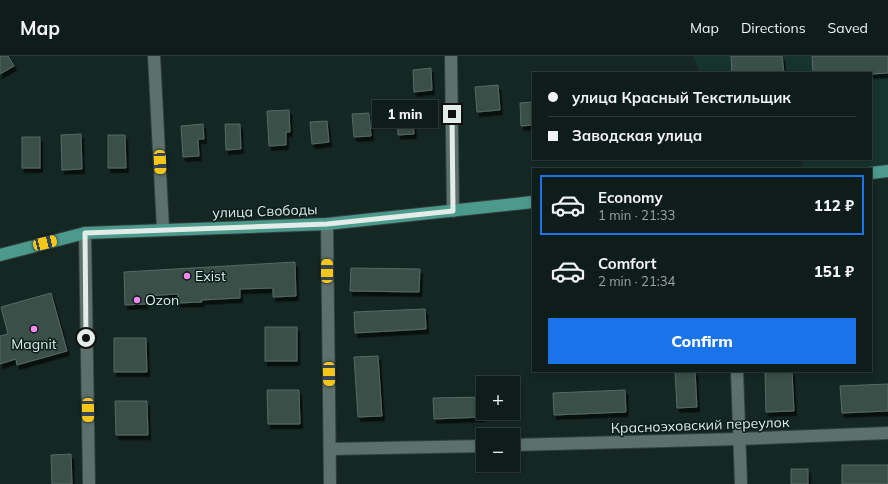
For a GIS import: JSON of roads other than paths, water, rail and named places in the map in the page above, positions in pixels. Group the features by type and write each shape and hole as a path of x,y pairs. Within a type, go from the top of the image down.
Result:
{"main road":[{"path":"872,172 888,171"},
{"name":"улица Свободы","path":"0,255 85,233 327,224 532,202"}],"street":[{"path":"154,56 163,229"},
{"path":"451,56 453,211"},
{"path":"327,224 330,484"},
{"path":"85,233 89,484"},
{"path":"737,372 741,484"},
{"name":"Красноэховский переулок","path":"520,445 739,439 888,433"},
{"path":"330,449 476,446"}],"place":[{"name":"Exist","path":"187,276"},
{"name":"Ozon","path":"137,300"},
{"name":"Magnit","path":"34,329"}]}
